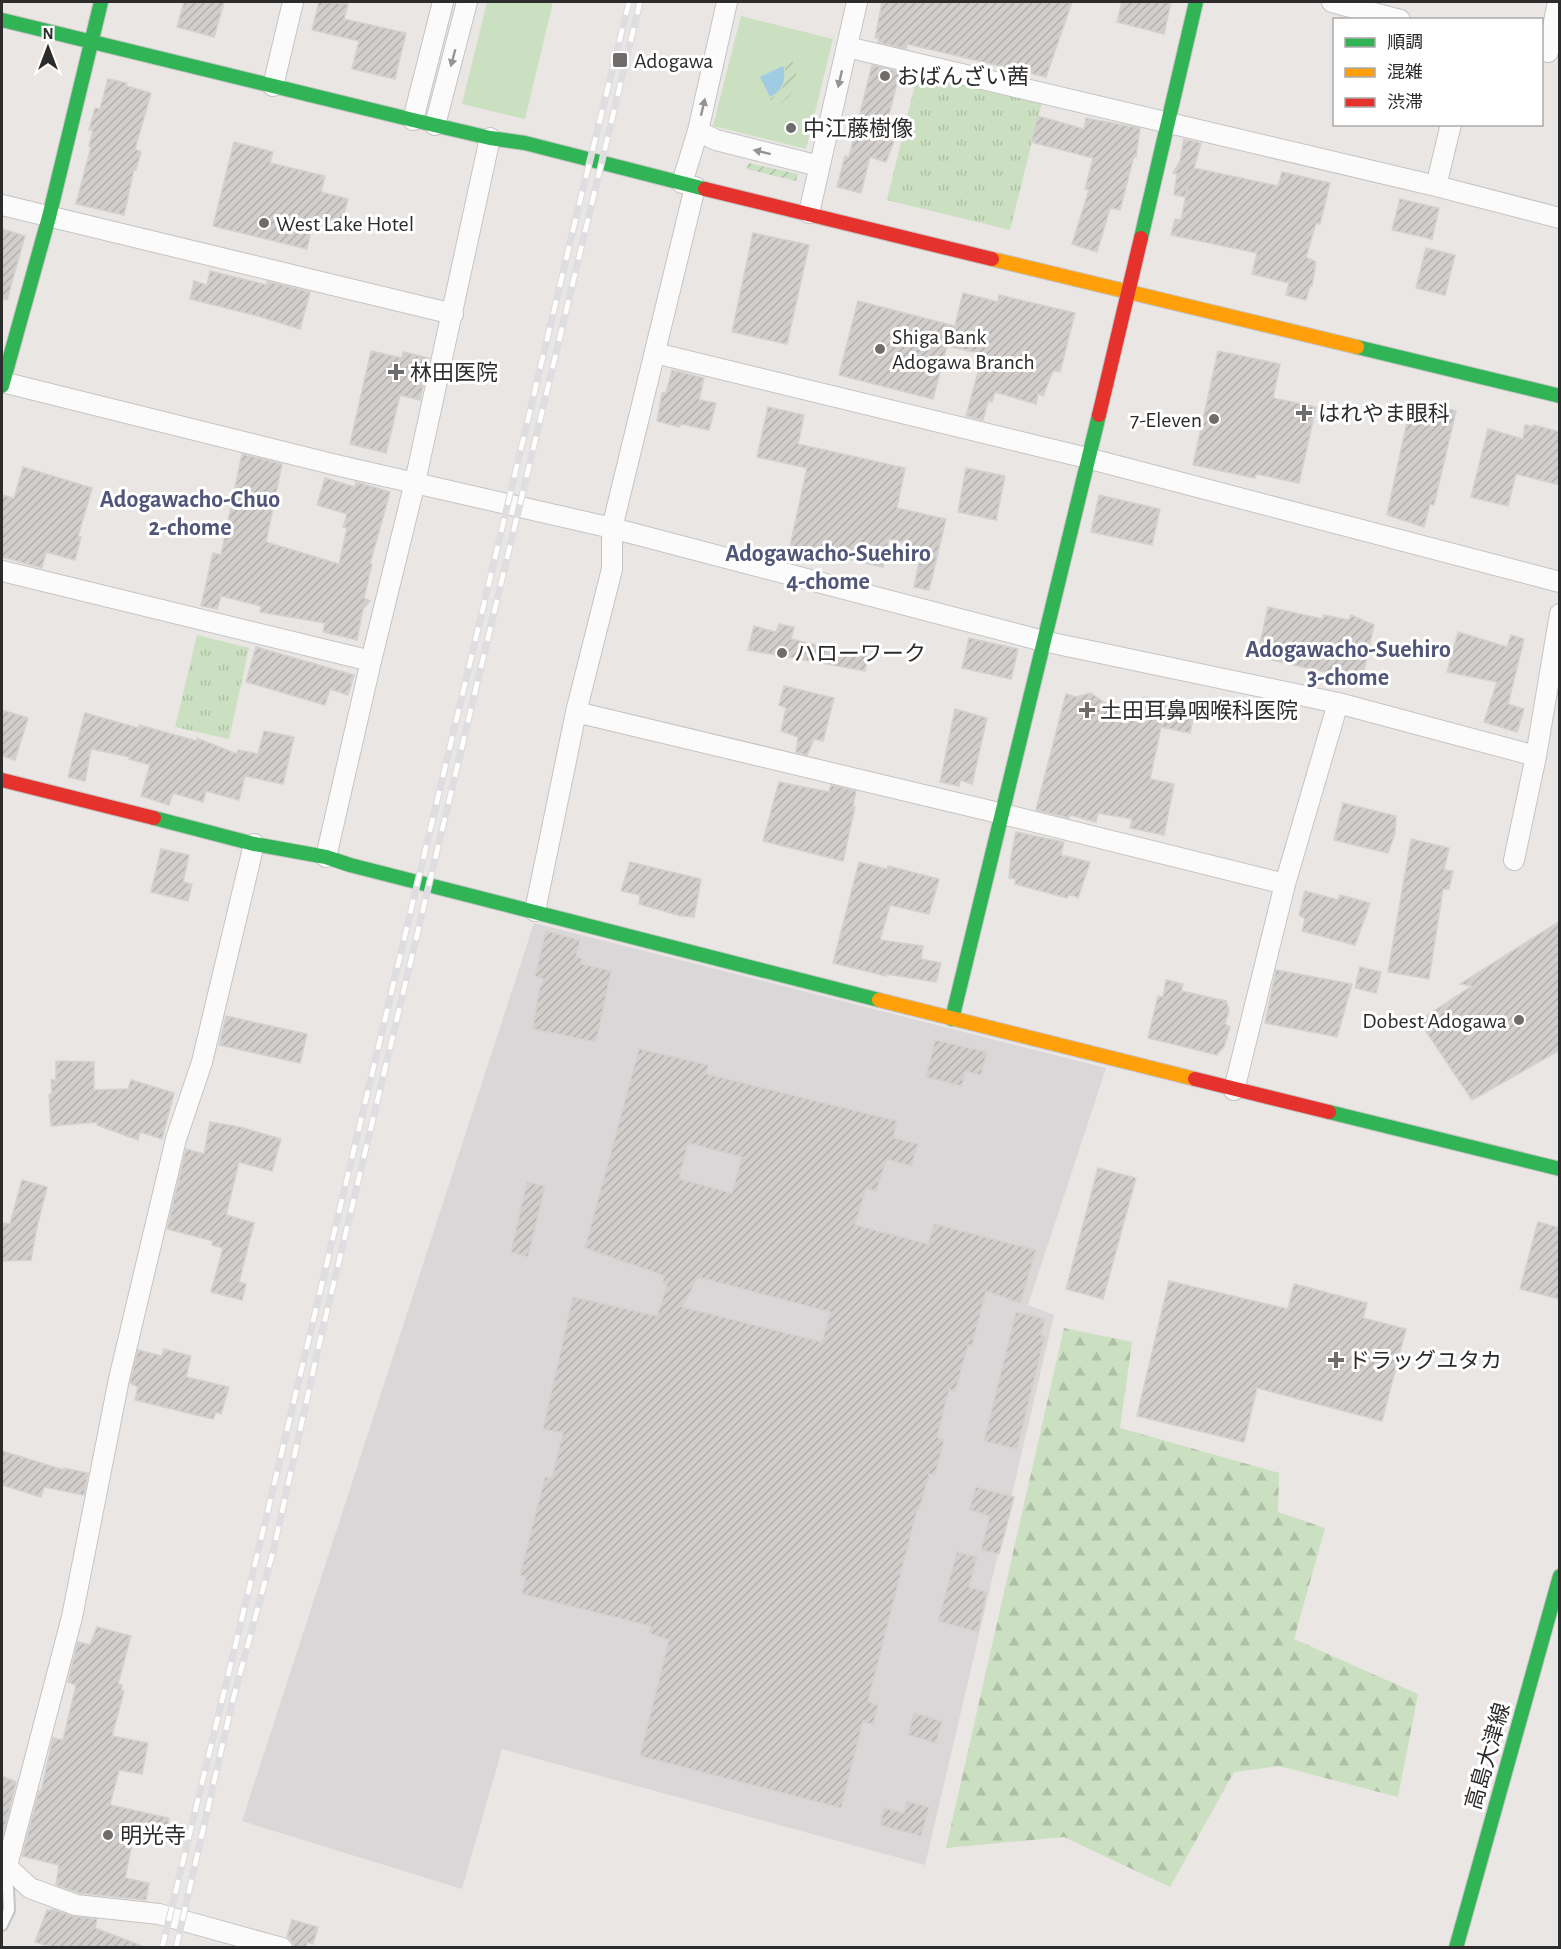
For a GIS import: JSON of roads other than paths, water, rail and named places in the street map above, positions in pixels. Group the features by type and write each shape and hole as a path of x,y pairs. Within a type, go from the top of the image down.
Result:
{"street":[{"path":"101,2 49,217 2,384 336,465 612,528 1043,641 1338,703 1536,756"},
{"path":"273,86 293,2"},
{"path":"412,120 443,2"},
{"path":"435,125 467,2"},
{"path":"535,911 576,712 612,569 612,528 655,353 698,131 727,2"},
{"path":"809,213 857,2"},
{"path":"952,1019 1087,458 1130,291 1196,2"},
{"path":"1332,2 1392,18"},
{"path":"1550,53 1558,2"},
{"path":"2,20 412,120 490,138 525,143 689,185 1560,396"},
{"path":"847,47 1436,186 1560,218"},
{"path":"1436,186 1451,126"},
{"path":"698,131 716,140 819,166"},
{"path":"326,857 415,482 490,138"},
{"path":"2,205 453,314"},
{"path":"655,353 1087,458 1560,582"},
{"path":"2,571 371,661"},
{"path":"1514,860 1536,756 1560,614"},
{"path":"1234,1090 1285,884 1338,703"},
{"path":"576,712 1285,884"},
{"path":"2,780 254,844 326,857 952,1019 1560,1169"},
{"path":"254,844 202,1062 176,1139 118,1379 72,1617 4,1864 30,1888 76,1905 159,1914 282,1947"},
{"name":"高島大津線","path":"1456,1947 1560,1576"}],"lane":[{"path":"2,1925 9,1910 4,1864"}],"water":[{"path":"783,66 782,84 778,92 770,97 760,77"}],"railway":[{"path":"162,1948 629,2"},
{"path":"176,1948 232,1703 274,1548 318,1349 640,2"}],"place":[{"name":"Adogawa","path":"620,60"},
{"name":"おばんざい茜","path":"885,76"},
{"name":"中江藤樹像","path":"791,128"},
{"name":"West Lake Hotel","path":"264,223"},
{"name":"Shiga Bank Adogawa Branch","path":"880,349"},
{"name":"林田医院","path":"396,372"},
{"name":"はれやま眼科","path":"1304,413"},
{"name":"7-Eleven","path":"1214,419"},
{"name":"ハローワーク","path":"782,653"},
{"name":"土田耳鼻咽喉科医院","path":"1087,710"},
{"name":"Dobest Adogawa","path":"1519,1020"},
{"name":"ドラッグユタカ","path":"1336,1360"},
{"name":"明光寺","path":"108,1835"}],"district":[{"name":"Adogawacho-Chuo 2-chome","path":"190,513"},
{"name":"Adogawacho-Suehiro 4-chome","path":"828,567"},
{"name":"Adogawacho-Suehiro 3-chome","path":"1348,663"}]}
